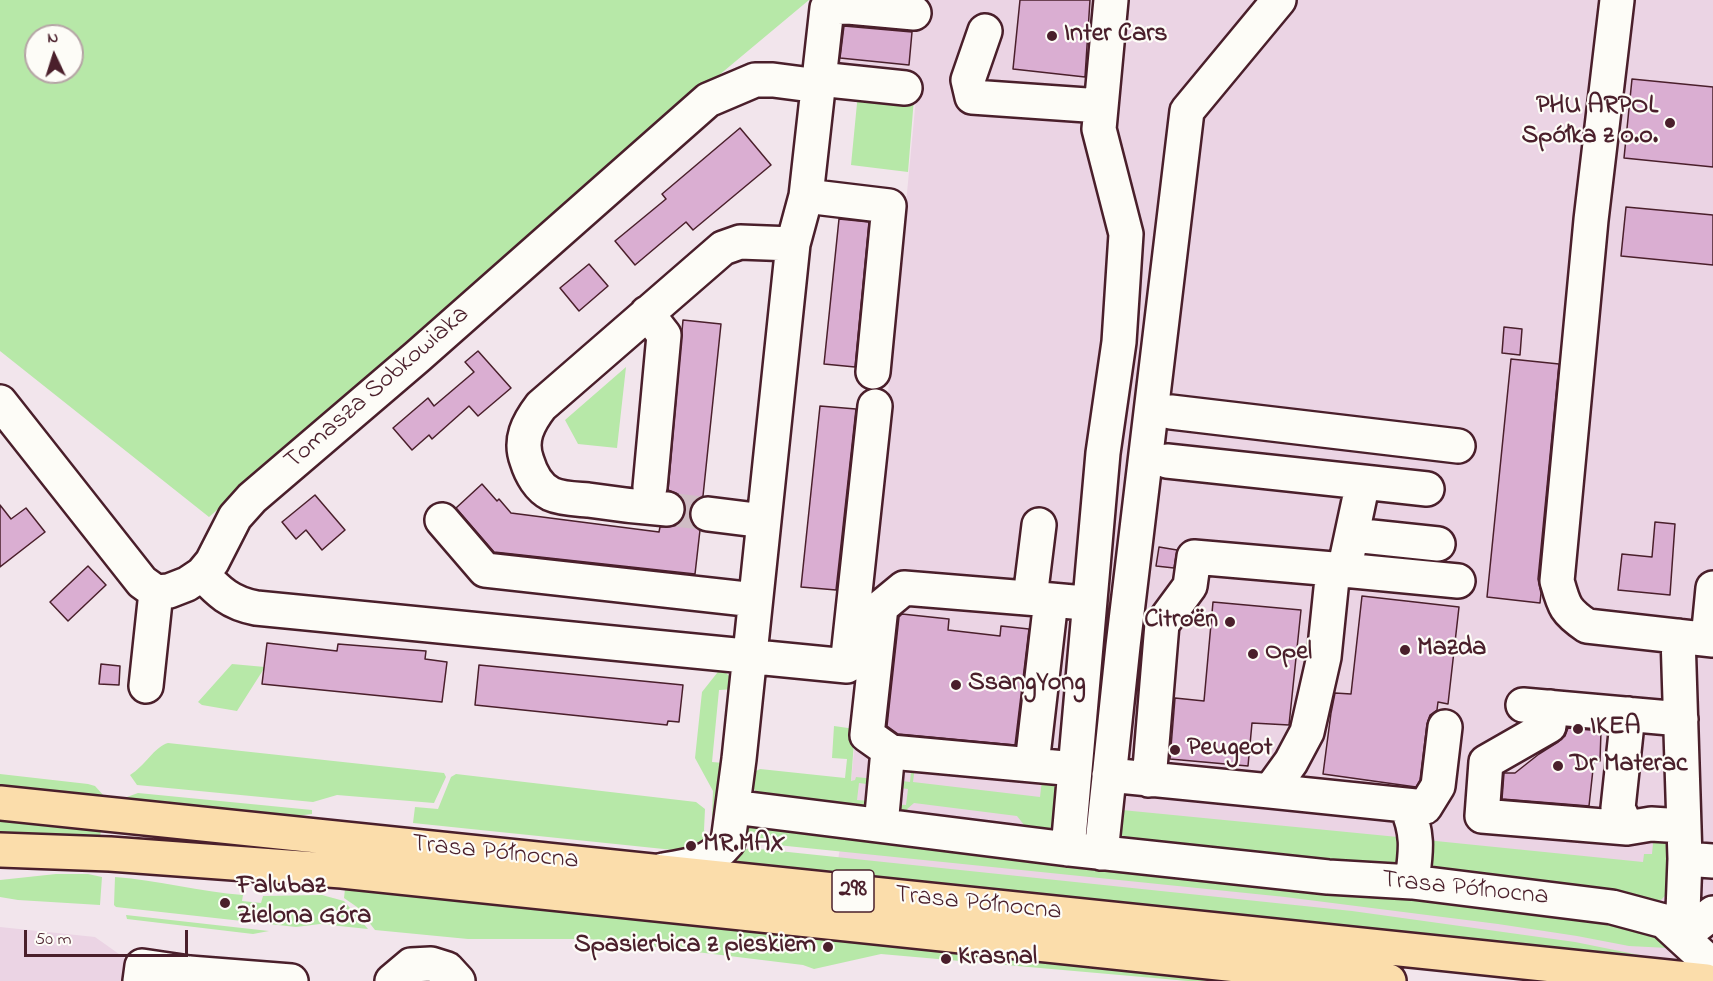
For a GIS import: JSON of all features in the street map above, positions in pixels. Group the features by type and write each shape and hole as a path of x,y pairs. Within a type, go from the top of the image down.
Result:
{"main road":[{"name":"Trasa Północna","path":"0,803 1706,981"},
{"name":"Trasa Północna","path":"0,850 111,854 342,871 1389,981"}],"street":[{"path":"1068,849 1104,453 1119,342 1126,234 1099,129 1111,0"},
{"path":"1101,853 1187,111 1279,0"},
{"path":"1617,0 1591,220 1557,581 1562,599 1571,615 1587,626 1700,638"},
{"path":"659,871 705,861 720,852 728,842 793,244 806,196 827,8 848,7 914,13"},
{"path":"985,31 968,80 972,96 1101,106"},
{"name":"Tomasza Sobkowiaka","path":"156,592 169,591 187,584 202,574 212,562 235,517 252,498 417,357 708,100 755,80 905,88"},
{"path":"806,196 889,206 873,372"},
{"path":"647,313 664,335 658,498 568,498 551,494 538,483 524,454 524,439 529,422 541,406 647,313 723,248 740,242 793,244"},
{"path":"0,402 142,582 156,592 146,686"},
{"path":"202,574 224,596 238,604 256,608 847,666 875,406"},
{"path":"1171,412 1458,446"},
{"path":"1270,791 1291,762 1307,732 1324,657 1339,570 1353,535 1369,483 1379,437"},
{"path":"1167,461 1427,489"},
{"path":"708,514 764,520"},
{"path":"442,520 485,570 755,600"},
{"path":"1032,764 1040,693 1039,525"},
{"path":"1353,535 1438,544"},
{"path":"1149,780 1161,624 1190,586 1194,556 1458,580"},
{"path":"1075,769 891,752 867,735 881,607 904,588 1090,604"},
{"path":"1682,937 1699,860 1684,825 1681,719 1713,588"},
{"path":"1130,590 1161,595 1175,606"},
{"path":"1040,693 1081,696"},
{"path":"1681,719 1536,706 1549,726 1486,762 1482,816 1627,828 1651,824 1684,825"},
{"path":"1627,828 1618,808 1628,714"},
{"path":"1109,775 1425,807 1438,786 1445,727"},
{"path":"881,825 887,761 891,752"},
{"path":"1406,805 1414,823 1416,839 1412,882"},
{"name":"Trasa Północna","path":"733,807 1101,853 1328,877 1412,882 1612,907 1664,921 1713,966"},
{"path":"1682,937 1713,913"},
{"path":"392,981 411,965 431,964 447,969 458,981"},
{"path":"140,981 142,966 189,973 291,981"}],"shaded area":[{"path":"838,0 1713,0 1713,981 831,902 851,782 916,98 829,89"},
{"path":"0,927 95,937 126,959 124,981 0,981"}],"green space":[{"path":"0,0 809,0 706,86 209,517 0,351"},
{"path":"858,93 914,98 908,172 851,165"},
{"path":"626,367 617,448 578,444 565,420"},
{"path":"232,664 265,667 237,711 202,705 198,702"},
{"path":"721,668 729,676 735,689 719,690 712,762 724,763 716,831 712,815 713,791 695,758 702,692"},
{"path":"834,726 855,729 851,781 856,777 875,779 874,785 859,783 857,800 871,801 868,808 759,794 754,789 751,782 752,773 760,769 845,778 847,759 832,758"},
{"path":"168,743 444,773 446,777 434,803 337,795 313,802 137,785 130,775 159,748"},
{"path":"912,762 915,766 913,782 1040,797 1042,780 1057,781 1057,820 1047,831 1032,835 1017,816 914,803 907,809 913,817 901,818 894,804 906,805 908,789 893,787 894,780 910,782"},
{"path":"0,774 88,784 95,786 104,796 103,801 0,792"},
{"path":"456,774 696,802 705,809 704,830 709,843 683,851 413,823 415,807 438,809 451,777"},
{"path":"138,793 312,810 312,814 282,818 126,804 127,797"},
{"path":"1122,810 1408,838 1399,865 1393,869 1128,842 1116,825"},
{"path":"0,815 101,826 100,842 0,839"},
{"path":"751,825 1418,897 1618,916 1663,939 1668,948 1629,946 1498,924 1285,897 738,841"},
{"path":"1654,833 1663,837 1672,846 1671,889 1662,899 1652,904 1437,875 1430,866 1426,840 1643,862 1644,854 1652,854"},
{"path":"750,848 1352,911 1575,942 1669,961 734,867 734,853"},
{"path":"56,874 88,874 102,877 100,905 0,897 0,880"},
{"path":"115,877 243,895 242,901 261,903 263,896 322,895 344,901 368,929 320,924 296,927 116,907 114,905"},
{"path":"358,885 1282,981 1188,981 881,954 814,969 803,965 590,939 468,939 375,930 357,907 344,898 345,889 356,890"},
{"path":"126,915 269,931 253,934 127,919"}],"building":[{"name":"Inter Cars","path":"1020,0 1090,0 1085,77 1013,69"},
{"path":"844,26 912,32 909,65 840,58"},
{"name":"PHU ARPOL Spółka z o.o.","path":"1632,79 1713,87 1713,167 1624,158"},
{"path":"740,128 771,165 693,230 686,222 635,265 615,241 666,199 662,194"},
{"path":"1626,207 1713,215 1713,265 1621,256"},
{"path":"839,219 869,222 855,367 824,364"},
{"path":"589,264 608,286 579,311 560,288"},
{"path":"683,320 721,324 703,496 693,502 689,512 691,522 700,530 695,574 494,552 456,508 482,484 511,513 659,532 660,527 675,526 682,520 686,511 684,501 678,494 668,490"},
{"path":"1504,327 1522,329 1520,355 1502,353"},
{"path":"478,351 511,388 478,416 469,406 432,439 429,435 412,450 393,428 428,398 434,406 474,372 465,362"},
{"path":"1511,359 1559,364 1538,579 1541,593 1540,603 1487,597"},
{"path":"820,406 856,409 836,590 801,587"},
{"path":"315,495 345,530 322,550 306,530 296,539 282,522"},
{"path":"0,505 11,519 26,508 45,532 0,567"},
{"path":"1655,522 1675,524 1670,595 1618,590 1622,554 1652,557"},
{"path":"1159,547 1177,550 1174,568 1156,566"},
{"path":"88,566 106,585 68,621 50,602"},
{"name":"Mazda","path":"1362,596 1459,607 1448,704 1438,702 1437,710 1430,715 1420,780 1416,787 1323,774 1335,693 1351,694"},
{"name":"Opel","path":"1213,602 1301,610 1289,725 1252,723 1248,766 1170,759 1175,698 1204,701"},
{"name":"SsangYong","path":"902,614 949,619 948,630 1000,636 1001,626 1029,629 1015,745 898,734 887,726 899,617"},
{"path":"267,643 337,651 338,644 426,651 425,659 447,662 442,702 262,684"},
{"path":"101,664 120,666 119,685 99,684"},
{"path":"479,665 683,685 679,722 668,721 667,725 475,705"},
{"name":"Dr Materac","path":"1568,728 1601,731 1600,761 1594,760 1589,806 1502,799 1504,773 1515,773 1558,742 1565,736"}],"tunnel":[{"path":"667,509 708,514"}],"place":[{"name":"Inter Cars","path":"1052,36"},
{"name":"PHU ARPOL Spółka z o.o.","path":"1670,123"},
{"name":"Citroën","path":"1230,622"},
{"name":"Mazda","path":"1405,650"},
{"name":"Opel","path":"1253,654"},
{"name":"SsangYong","path":"956,685"},
{"name":"IKEA","path":"1578,729"},
{"name":"Peugeot","path":"1175,750"},
{"name":"Dr Materac","path":"1558,766"},
{"name":"MR.MAX","path":"691,846"},
{"name":"Falubaz Zielona Góra","path":"225,903"},
{"name":"Spasierbica z pieskiem","path":"828,947"},
{"name":"Krasnal","path":"946,959"}]}
